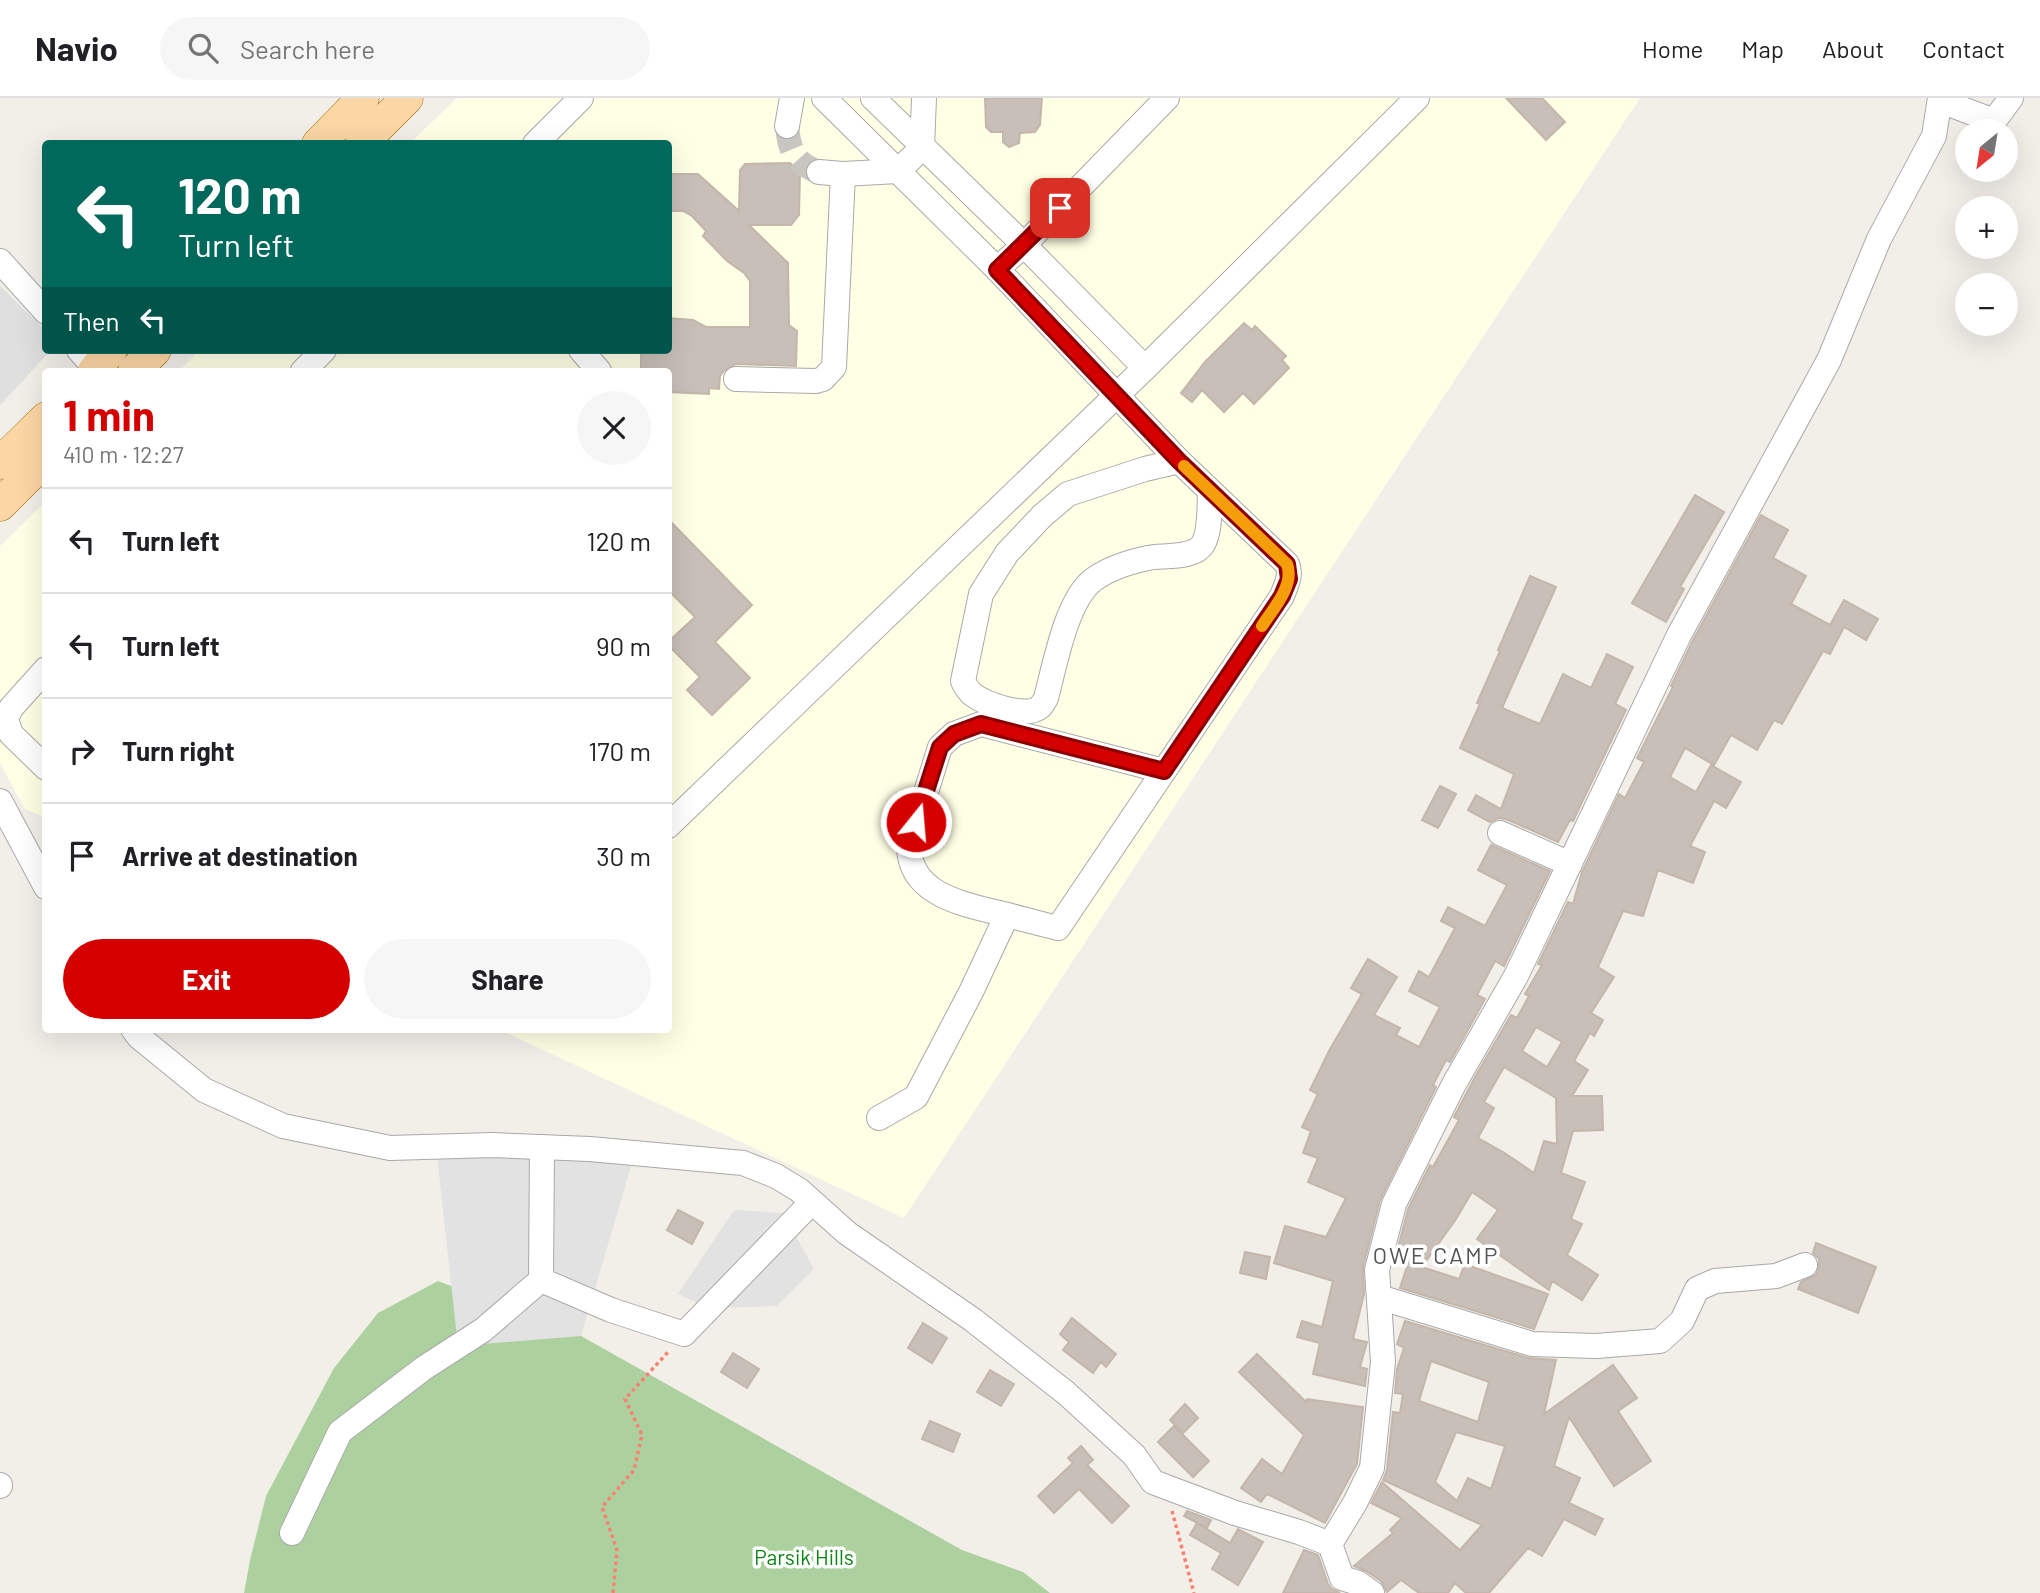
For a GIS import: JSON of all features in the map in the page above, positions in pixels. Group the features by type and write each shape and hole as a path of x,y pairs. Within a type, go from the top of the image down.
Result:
{"main road":[{"path":"322,140 363,98"},
{"path":"365,140 407,98"},
{"path":"137,368 151,354"},
{"path":"0,463 42,422"},
{"path":"0,505 42,463"}],"street":[{"path":"543,140 581,98"},
{"path":"788,126 792,98"},
{"path":"824,98 997,270 1179,461 1287,564 1289,579 1282,596 1164,771 1058,928 957,903 922,882 909,858 909,847 940,747 968,727 981,724 1164,771"},
{"path":"873,98 1145,368"},
{"path":"736,379 816,381 823,379 834,367 831,173 898,171 922,148 925,98"},
{"path":"997,270 1167,98"},
{"path":"672,822 1145,368 1417,98"},
{"path":"1372,1593 1358,1583 1338,1585 1330,1544 1372,1468 1383,1362 1377,1270 1394,1204 1454,1084 1516,976 1679,635 1829,360 1879,239 1934,136 1940,100 1994,121 2011,98"},
{"path":"0,261 42,308"},
{"path":"306,368 320,354"},
{"path":"584,354 596,368"},
{"path":"1179,461 1068,494 1042,516 1007,553 981,594 962,681 970,693 1010,711 1031,711 1041,707 1046,698 1066,623 1092,581 1118,566 1199,549 1207,534 1210,491"},
{"path":"42,673 10,708 6,719 11,734 42,764"},
{"path":"0,802 42,880"},
{"path":"1500,833 1570,864"},
{"path":"879,1118 916,1097 971,992 1007,915"},
{"path":"136,1033 204,1090 283,1126 390,1148 492,1144 590,1149 743,1163 776,1176 799,1190 847,1233 973,1320 1066,1393 1133,1455 1153,1482 1235,1513 1330,1544"},
{"path":"292,1533 340,1432 424,1368 483,1330 541,1280 542,1147"},
{"path":"541,1280 611,1310 684,1334 812,1202"},
{"path":"1378,1297 1532,1343 1596,1346 1660,1341 1682,1321 1697,1289 1715,1281 1776,1276 1805,1265"}],"path":[{"path":"613,1593 617,1550 603,1507 634,1470 642,1435 625,1399 684,1334"},
{"path":"1153,1482 1171,1507 1194,1593"}],"shaded area":[{"path":"457,98 1640,98 904,1218 507,1033 672,1033 672,368 182,368 196,354 672,354 672,140 413,140"},
{"path":"0,286 42,327 42,354 47,354 0,405"},
{"path":"42,505 42,817 24,808 0,763 0,546"},
{"path":"436,1147 635,1153 581,1336 458,1346"},
{"path":"734,1210 783,1213 814,1269 777,1306 709,1308 678,1294"}],"green space":[{"name":"Parsik Hills","path":"438,1281 581,1336 962,1550 1023,1572 1050,1593 244,1593 266,1496 334,1368 378,1313"}],"building":[{"path":"985,98 1042,98 1040,125 1035,132 1020,133 1019,143 1009,147 1003,142 1003,132 991,132 986,127"},
{"path":"1506,98 1542,98 1565,122 1546,140"},
{"path":"790,163 800,173 799,215 791,225 749,225 788,263 789,325 797,331 796,366 736,364 724,371 720,376 719,389 709,388 709,394 672,392 672,368 641,368 641,354 672,354 672,318 693,320 706,327 750,327 750,281 703,236 706,231 692,216 683,211 672,211 672,174 698,174 739,211 740,170 745,164"},
{"path":"1244,323 1252,330 1255,326 1286,356 1282,360 1289,368 1254,404 1243,393 1224,412 1202,390 1192,402 1181,393 1205,362"},
{"path":"1695,495 1724,512 1680,587 1684,589 1666,622 1632,603"},
{"path":"1761,515 1788,530 1773,558 1806,576 1791,604 1830,625 1844,600 1878,619 1866,640 1844,627 1830,654 1823,651 1782,724 1774,720 1757,750 1731,735 1714,765 1685,748 1670,777 1696,792 1711,765 1741,782 1726,808 1714,801 1690,846 1705,852 1693,883 1658,870 1643,916 1623,911 1598,967 1614,977 1591,1013 1603,1020 1594,1036 1590,1033 1574,1061 1588,1070 1572,1096 1602,1096 1603,1130 1573,1131 1561,1173 1585,1182 1571,1219 1582,1224 1567,1255 1598,1275 1582,1300 1552,1281 1549,1290 1477,1239 1498,1210 1472,1192 1422,1267 1459,1279 1465,1264 1548,1294 1534,1329 1400,1288 1410,1257 1398,1248 1408,1209 1430,1165 1433,1167 1459,1120 1454,1117 1475,1077 1511,1015 1517,1018 1529,996 1525,994 1542,965 1538,964 1568,902 1573,904 1582,872 1619,794 1625,798 1644,762 1637,758 1673,687 1671,686","holes":["1536,1027 1562,1042 1547,1067 1522,1051","1504,1067 1556,1098 1557,1144 1544,1141 1534,1173 1478,1138 1494,1108 1484,1102"]},
{"path":"672,523 752,605 715,642 750,678 712,715 687,690 700,677 672,649 672,638 695,617 672,594"},
{"path":"1530,576 1556,587 1502,708 1540,724 1563,674 1591,688 1607,654 1633,667 1615,704 1626,710 1573,821 1570,820 1558,842 1506,819 1498,818 1490,822 1468,810 1476,795 1501,809 1514,774 1460,748"},
{"path":"1440,786 1456,794 1438,828 1422,820"},
{"path":"1491,845 1550,871 1504,966 1495,961 1477,995 1485,999 1450,1062 1446,1060 1433,1085 1436,1087 1380,1200 1363,1267 1364,1294 1353,1339 1367,1342 1360,1367 1367,1369 1365,1386 1313,1374 1320,1343 1297,1337 1302,1321 1322,1327 1333,1281 1274,1263 1285,1226 1326,1237 1346,1198 1308,1182 1318,1158 1303,1153 1311,1131 1302,1127 1318,1094 1310,1090 1362,994 1351,988 1368,959 1397,977 1374,1015 1400,1028 1396,1035 1419,1047 1440,1007 1409,991 1419,971 1429,977 1455,928 1441,921 1448,907 1485,926 1507,885 1478,870"},
{"path":"678,1210 703,1223 692,1244 667,1230"},
{"path":"1816,1243 1876,1267 1858,1313 1798,1289 1801,1282 1816,1275 1819,1268 1819,1259 1813,1253"},
{"path":"1245,1252 1270,1257 1266,1279 1240,1273"},
{"path":"1072,1318 1116,1354 1106,1367 1101,1362 1093,1373 1063,1350 1069,1342 1060,1334"},
{"path":"1405,1321 1528,1358 1556,1360 1544,1414 1613,1365 1637,1398 1618,1411 1651,1461 1614,1486 1569,1417 1554,1466 1580,1478 1569,1503 1603,1519 1595,1535 1564,1519 1542,1556 1528,1548 1489,1593 1466,1593 1455,1583 1448,1593 1419,1593 1401,1580 1387,1592 1381,1581 1354,1566 1393,1533 1390,1530 1402,1518 1371,1503 1382,1482 1460,1550 1482,1525 1383,1480 1387,1470 1393,1412 1400,1413 1403,1394 1395,1393 1397,1369 1404,1348 1397,1344","holes":["1431,1361 1489,1382 1478,1422 1419,1401","1456,1432 1505,1446 1491,1489 1468,1478 1457,1501 1435,1482"]},
{"path":"923,1323 947,1338 932,1363 908,1348"},
{"path":"733,1353 759,1369 747,1388 721,1372"},
{"path":"1257,1354 1306,1402 1307,1399 1363,1407 1357,1464 1325,1523 1267,1494 1261,1502 1241,1488 1262,1459 1282,1474 1304,1435 1239,1372"},
{"path":"990,1370 1014,1384 1001,1406 977,1392"},
{"path":"1185,1404 1198,1418 1183,1433 1170,1420"},
{"path":"930,1421 960,1434 953,1452 922,1439"},
{"path":"1174,1426 1209,1461 1193,1477 1158,1442"},
{"path":"1081,1446 1093,1460 1087,1465 1129,1506 1112,1523 1079,1489 1054,1513 1038,1496 1073,1463 1068,1458"},
{"path":"1187,1511 1211,1520 1207,1528 1184,1516"},
{"path":"1197,1523 1230,1543 1238,1529 1263,1542 1238,1585 1212,1569 1221,1553 1190,1535"},
{"path":"1304,1550 1318,1555 1328,1584 1340,1593 1283,1593"}],"tunnel":[{"path":"787,126 789,142 795,155 804,165 819,172"}],"slow traffic":[{"path":"1184,466 1290,569 1282,596 1262,626"}],"district":[{"name":"OWE CAMP","path":"1436,1255"}],"route":[{"path":"916,822 940,747 954,734 981,724 1164,771 1282,596 1289,579 1290,569 1287,564 1179,461 997,270 1060,208"}]}
